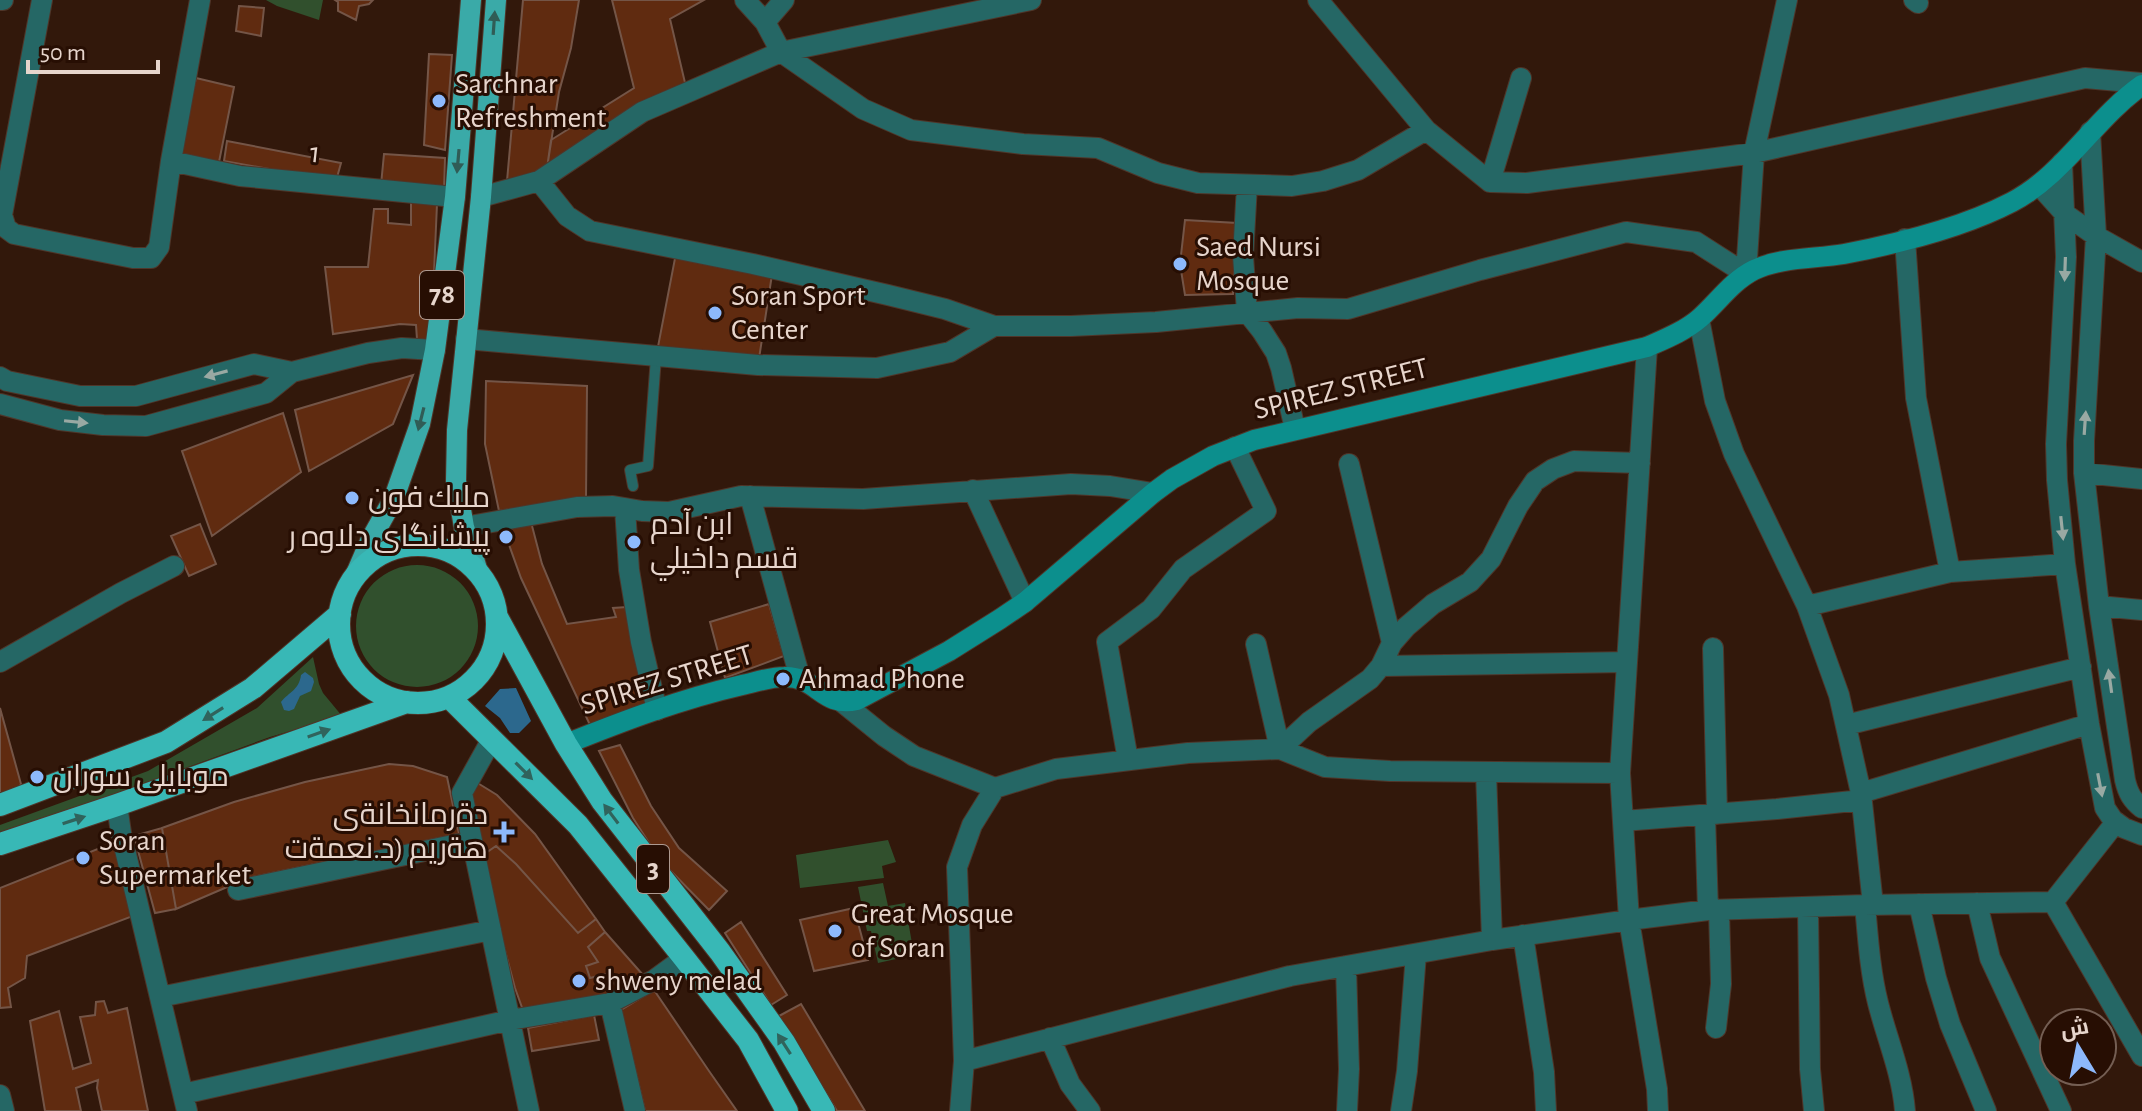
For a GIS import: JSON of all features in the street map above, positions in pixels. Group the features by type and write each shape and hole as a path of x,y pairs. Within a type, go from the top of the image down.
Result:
{"highway":[{"path":"478,572 450,552 416,545 393,549 363,567 345,594 340,614 340,639 349,663 375,690 386,696 407,702 430,702 449,697 470,684 486,665 496,642 497,617"},
{"name":"3","path":"478,572 491,593 497,617 566,744 602,801 720,952 784,1042 824,1111"},
{"path":"0,805 166,742 253,688 340,614"},
{"name":"3","path":"449,697 578,825 748,1040 787,1111"},
{"path":"0,844 407,702"}],"main road":[{"name":"78","path":"355,576 402,477 420,424 435,350 455,197 471,0"},
{"name":"78","path":"478,572 464,527 456,481 457,430 481,197 496,0"},
{"name":"SPIREZ STREET","path":"566,744 657,710 779,677 800,678 824,696 842,702 857,700 975,635 1025,602 1153,493 1192,467 1235,447 1295,429 1647,347 1699,319 1746,274 1768,265 1843,254 1977,217 2011,203 2039,185 2142,84"}],"street":[{"path":"42,0 9,138 2,215 6,228 14,234 133,258 151,258 159,247 200,0"},
{"path":"745,0 765,22 781,52 863,109 911,130 1023,144 1098,148 1158,173 1198,183 1292,186 1323,181 1358,170 1426,130"},
{"path":"765,22 784,0"},
{"path":"481,197 539,181 642,112 781,52 1031,0"},
{"path":"1318,0 1426,130 1490,182 1527,183 1754,153 2085,78 2142,84"},
{"path":"539,181 567,216 590,231 873,291 945,309 994,326 1156,322 1298,308 1348,309 1626,232 1696,242 1746,274 1754,153 1787,0"},
{"path":"1490,182 1521,78"},
{"path":"2090,132 2096,236 2084,473 2099,606 2125,780 2134,802 2142,808"},
{"name":"1","path":"171,161 240,176 455,197"},
{"path":"2062,163 2065,269 2056,444 2065,564 2105,808 2124,828 2142,835"},
{"path":"1247,185 1243,256 1247,312 1276,353 1295,429"},
{"path":"2039,185 2065,214 2142,262"},
{"path":"1905,239 1916,398 1950,572"},
{"path":"1699,319 1715,401 1729,441 1807,606 1839,695 1861,796 1870,969 1878,1006 1893,1048 1905,1111"},
{"path":"466,339 788,367 877,368 950,352 994,326"},
{"path":"1647,347 1620,773 1629,920 1658,1111"},
{"path":"0,404 60,420 146,426 266,393 292,372 368,353 402,348 435,350"},
{"path":"0,377 80,396 136,396 254,364 292,372"},
{"path":"1128,760 1107,642 1151,609 1183,569 1266,511 1235,447"},
{"path":"1280,749 1309,722 1370,679 1381,666 1392,643 1406,627 1433,604 1470,582 1491,559 1518,506 1535,481 1553,469 1574,461 1640,463"},
{"path":"1349,464 1392,643"},
{"path":"2084,473 2142,479"},
{"path":"464,527 577,507 613,506 669,512 741,496 863,499 1071,484 1153,493"},
{"path":"973,490 1025,602"},
{"path":"750,496 800,678"},
{"path":"625,508 629,570 657,710"},
{"path":"1807,606 1950,572 2065,564"},
{"path":"1,654 77,620 174,566"},
{"path":"2099,606 2142,610"},
{"path":"1256,644 1280,749"},
{"path":"1713,648 1711,814 1714,910 1721,984 1716,1028"},
{"path":"1381,666 1627,662"},
{"path":"1846,725 2081,667"},
{"path":"842,702 914,756 995,788 1056,769 1188,753 1280,749 1325,767 1390,771 1620,773"},
{"path":"1623,821 1861,796 2089,724"},
{"path":"492,739 462,793 528,1111"},
{"path":"1486,772 1492,940"},
{"path":"960,1111 964,1061 957,867 972,825 995,788"},
{"path":"117,805 185,1103 510,1020 610,1003 654,980 684,958"},
{"path":"2053,902 2116,822"},
{"path":"238,890 472,841"},
{"path":"964,1061 1290,976 1523,935 1714,910 2053,902"},
{"path":"2053,902 2142,1056"},
{"path":"1977,903 1990,958 2061,1111"},
{"path":"1919,904 1950,1024 1986,1111"},
{"path":"1808,907 1810,1069 1814,1111"},
{"path":"160,997 491,930"},
{"path":"1523,935 1544,1072 1546,1111"},
{"path":"1401,1111 1416,954"},
{"path":"1346,966 1347,1111"},
{"path":"610,1003 635,1111"},
{"path":"1050,1038 1070,1084 1090,1111"},
{"path":"0,1095 4,1111"}],"lane":[{"path":"633,486 630,470 648,466 656,357"}],"green space":[{"path":"266,0 323,0 319,20"},
{"path":"417,565 440,570 460,583 473,603 478,626 473,649 460,669 440,682 417,687 394,682 374,669 361,649 356,626 361,603 374,583 394,570"},
{"path":"313,657 323,693 342,716 270,737 0,836 0,825 148,771 257,708"},
{"path":"888,840 896,862 882,866 884,878 800,888 796,855"},
{"path":"883,883 888,906 905,903 914,955 878,963 871,931 867,931 858,887"}],"water":[{"path":"305,672 313,678 311,691 300,696 294,709 284,710 281,702"},
{"path":"516,688 531,721 519,733 510,733 500,718 485,706 500,689"}],"building":[{"path":"335,0 373,0 359,6 356,20 338,11"},
{"path":"523,0 579,0 559,92 547,168 526,182 507,181"},
{"path":"612,0 704,0 670,19 686,87 547,168 551,140 634,88"},
{"path":"239,6 264,8 261,36 236,31"},
{"path":"429,54 452,55 445,150 424,145"},
{"path":"196,78 234,87 219,162 178,153"},
{"path":"227,141 341,163 336,181 224,161"},
{"path":"384,154 445,158 444,190 381,185"},
{"path":"411,201 437,204 431,341 417,339 416,325 400,324 333,334 325,267 368,267 374,209 388,209 388,223 411,225"},
{"path":"1185,220 1237,223 1233,294 1185,295 1180,264"},
{"name":"Soran Sport Center","path":"677,248 773,268 758,365 656,357"},
{"path":"413,375 393,424 309,471 295,410"},
{"path":"486,381 587,386 586,498 499,511 485,444"},
{"path":"283,413 301,472 212,536 182,451"},
{"path":"531,522 542,564 567,624 616,617 613,608 627,607 648,704 590,725 521,578 504,531"},
{"path":"200,524 216,564 189,576 171,536"},
{"path":"769,604 784,656 725,678 710,622"},
{"path":"0,708 21,784 16,792 0,795"},
{"path":"620,745 651,806 679,848 727,891 709,910 660,860 633,818 599,751"},
{"path":"389,764 413,766 447,777 459,834 248,878 176,909 162,828 234,802 305,782"},
{"path":"476,782 497,795 535,834 596,919 578,933 496,846 480,857 468,798"},
{"path":"162,828 176,909 155,913 134,836"},
{"path":"115,842 133,916 27,956 25,978 8,988 11,1007 0,1008 0,888"},
{"path":"496,846 578,933 596,919 605,932 588,947 598,962 586,966 590,978 606,974 617,987 606,997 524,1013 480,857"},
{"path":"854,908 868,960 814,971 800,920"},
{"path":"741,922 787,995 771,1005 725,933"},
{"path":"605,932 643,975 617,987 606,974 590,978 586,966 598,962 588,947"},
{"path":"654,990 737,1111 645,1111 621,1010"},
{"path":"104,1001 108,1013 127,1008 148,1111 102,1111 98,1080 76,1088 81,1111 45,1111 30,1021 59,1011 73,1069 91,1063 80,1017 95,1015 96,1002"},
{"path":"801,1004 865,1111 837,1111 779,1016"},
{"path":"594,1015 599,1040 532,1051 528,1028"}],"place":[{"name":"Sarchnar Refreshment","path":"439,101"},
{"name":"Saed Nursi Mosque","path":"1180,264"},
{"name":"Soran Sport Center","path":"715,313"},
{"name":"مليك فون","path":"352,498"},
{"name":"پیشانگای دلاوه ر","path":"506,537"},
{"name":"ابن آدم قسم داخيلي","path":"634,542"},
{"name":"Ahmad Phone","path":"783,679"},
{"name":"موبايلى سوران","path":"37,777"},
{"name":"دةرمانخانةى هةريم (د.نعمةت","path":"504,832"},
{"name":"Soran Supermarket","path":"83,858"},
{"name":"Great Mosque of Soran","path":"835,931"},
{"name":"shweny melad","path":"579,981"}]}
